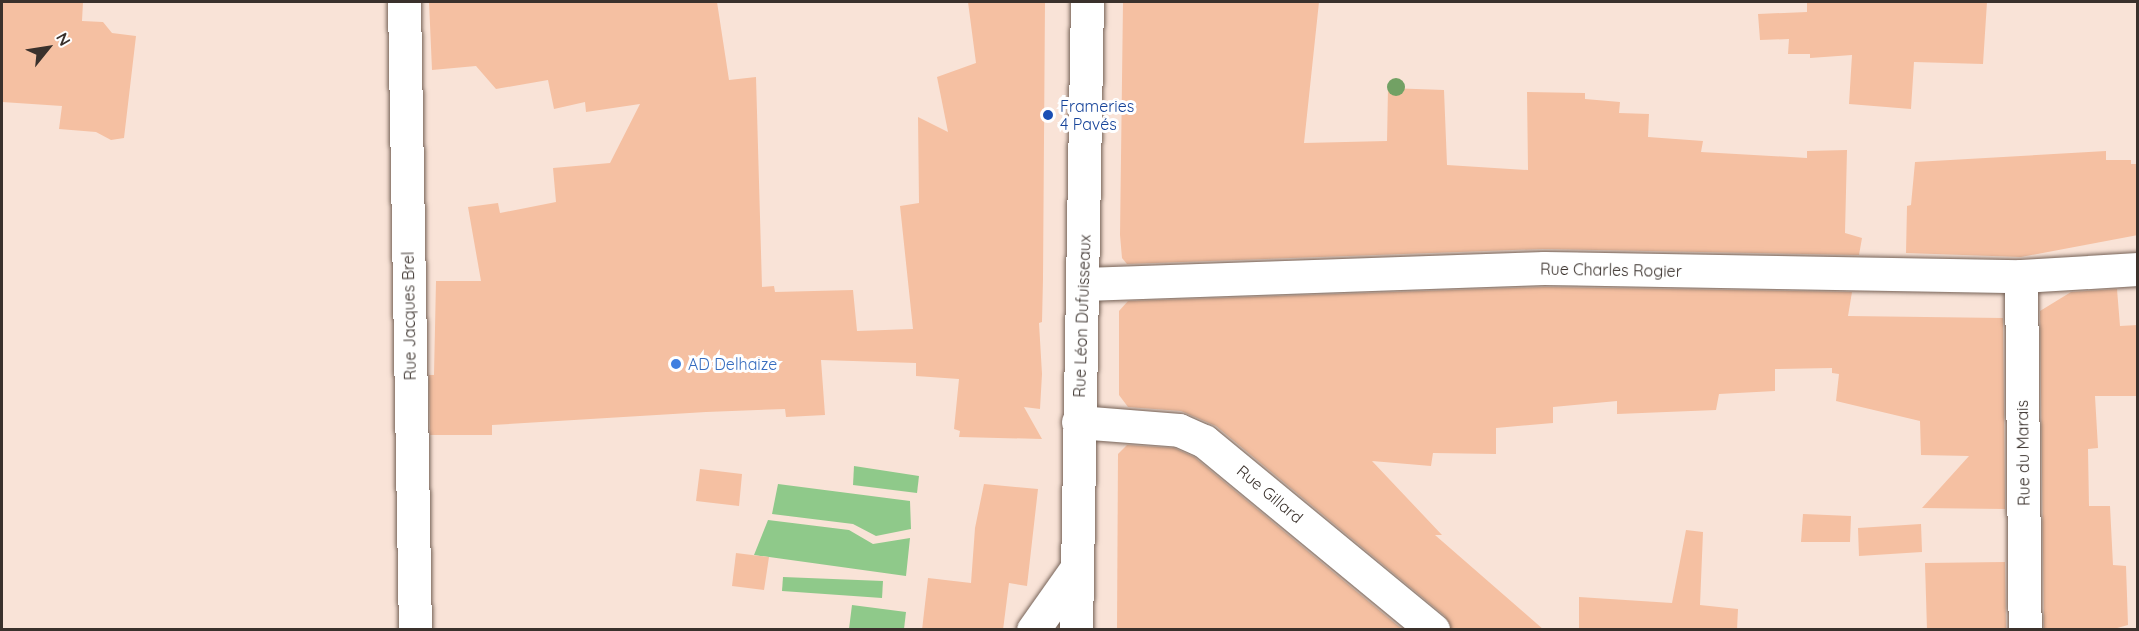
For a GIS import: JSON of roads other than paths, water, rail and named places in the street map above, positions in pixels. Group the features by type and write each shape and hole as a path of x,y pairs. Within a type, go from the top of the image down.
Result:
{"street":[{"name":"Rue Jacques Brel","path":"404,2 415,630"},
{"name":"Rue Léon Dufuisseaux","path":"1076,630 1078,422 1084,285 1087,2"},
{"name":"Rue Charles Rogier","path":"1084,285 1544,268 2021,276 2138,269"},
{"name":"Rue du Marais","path":"2021,276 2025,630"},
{"name":"Rue Gillard","path":"1078,422 1179,430 1204,441 1433,630"},
{"path":"1033,630 1076,569"}],"place":[{"name":"Frameries 4 Pavés","path":"1048,115"},
{"name":"AD Delhaize","path":"676,364"}]}
